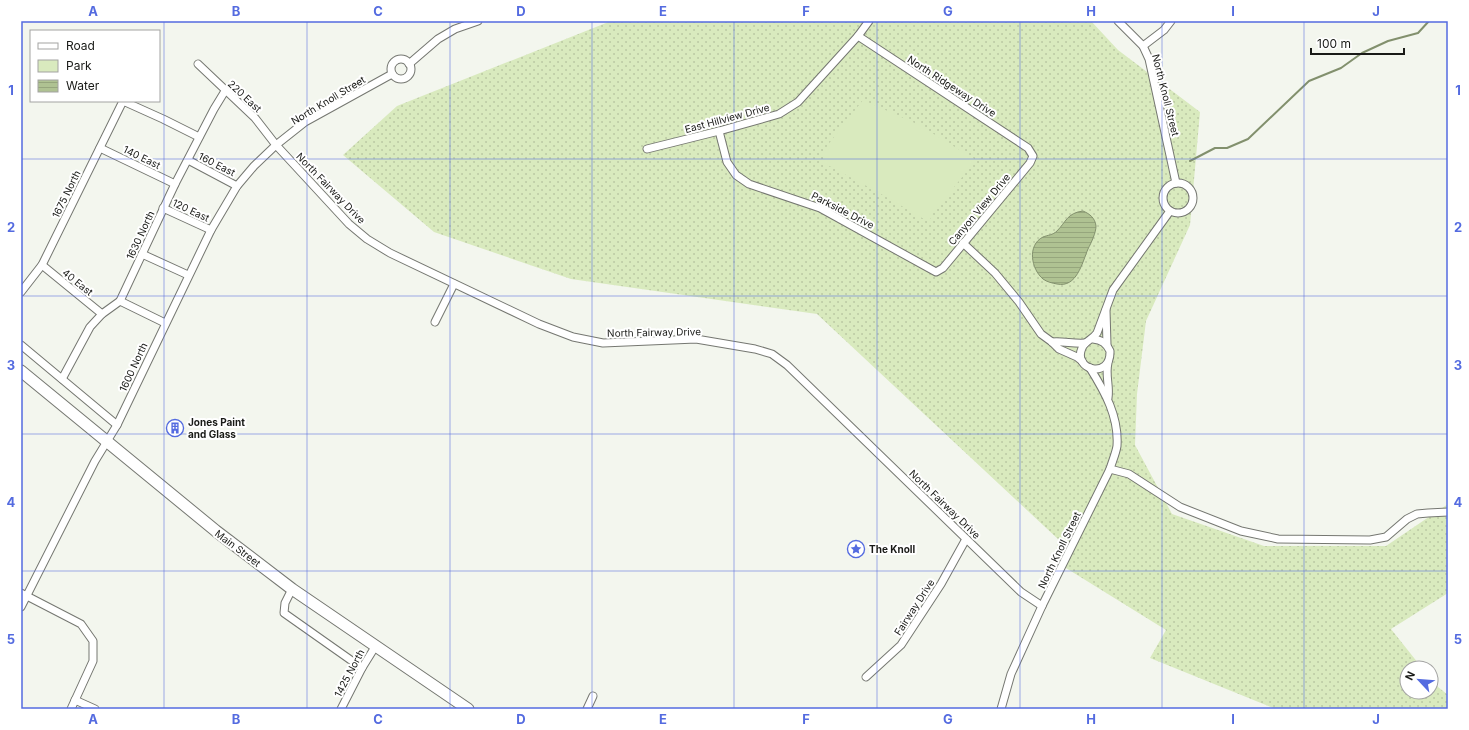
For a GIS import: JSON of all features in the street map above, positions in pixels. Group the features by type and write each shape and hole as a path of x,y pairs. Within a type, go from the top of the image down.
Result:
{"main road":[{"name":"Main Street","path":"21,371 216,531 292,589 468,709"}],"street":[{"path":"409,64 438,39 455,29 478,21"},
{"name":"East Hillview Drive","path":"647,149 720,132 780,114 798,102 858,36 869,21"},
{"name":"North Knoll Street","path":"1118,21 1143,46 1149,58 1176,183"},
{"path":"1143,46 1164,30 1171,21"},
{"name":"North Ridgeway Drive","path":"858,36 1028,148 1033,156"},
{"path":"401,59 409,64 410,74 406,78 396,79 392,74 391,67 394,62 401,59"},
{"name":"220 East","path":"198,64 255,118 276,145"},
{"name":"North Knoll Street","path":"276,145 305,122 392,74"},
{"name":"1630 North","path":"62,379 90,327 102,314 120,300 175,184 225,91"},
{"name":"1675 North","path":"21,292 42,265 123,102"},
{"path":"125,102 163,118 199,137"},
{"name":"Parkside Drive","path":"720,132 727,162 736,175 749,184 820,208 936,272"},
{"name":"1600 North","path":"21,607 24,594 106,441 117,425 210,230 237,186 254,166 276,145"},
{"name":"North Fairway Drive","path":"276,145 349,224 367,239 390,253 539,324 573,337 603,343 696,339 756,349 772,354 787,366 1021,592 1042,606"},
{"name":"140 East","path":"100,148 175,184"},
{"name":"Canyon View Drive","path":"936,272 943,268 1030,163 1033,156"},
{"name":"160 East","path":"188,160 237,186"},
{"path":"1176,183 1187,186 1193,200 1191,206 1182,213 1170,211 1163,201 1163,195 1166,190 1170,185 1176,183"},
{"name":"120 East","path":"163,208 210,230"},
{"name":"North Knoll Street","path":"1093,339 1097,333 1113,290 1170,211"},
{"name":"North Knoll Street","path":"963,243 996,273 1019,302 1041,334 1059,349 1077,357 1090,368 1108,398 1116,424 1117,446 1110,469 1042,606 1011,674 1001,709"},
{"path":"142,254 188,275"},
{"name":"40 East","path":"42,265 102,314"},
{"path":"435,322 454,284"},
{"path":"120,300 165,323"},
{"name":"North Knoll Street","path":"1106,310 1107,345 1110,351 1106,371 1109,388 1108,398"},
{"path":"1082,362 1080,353 1085,344 1093,339 1099,340 1107,345"},
{"path":"1052,342 1060,341 1085,344"},
{"path":"21,345 117,425"},
{"path":"1090,368 1100,369 1108,362"},
{"path":"1110,469 1129,474 1180,507 1242,531 1278,539 1370,540 1386,537 1407,519 1417,514 1428,512 1448,512"},
{"name":"Fairway Drive","path":"866,677 901,645 941,584 966,539"},
{"path":"292,589 285,603 284,613 362,668"},
{"path":"24,594 81,624 93,640 93,661 70,709"},
{"name":"1425 North","path":"341,709 362,668 375,647"},
{"path":"587,709 593,696"},
{"path":"75,700 95,709"}],"green space":[{"path":"611,21 1091,21 1118,50 1200,112 1190,225 1146,321 1137,394 1135,445 1172,514 1264,546 1386,546 1448,504 1448,593 1391,629 1416,660 1399,660 1399,700 1439,700 1439,688 1448,695 1448,709 1276,709 1150,658 1166,630 1053,560 1059,540 817,314 571,279 434,232 343,155 397,106"},
{"path":"863,100 919,125 976,160 933,213 929,222 822,162 827,146"}],"water":[{"path":"1083,211 1090,215 1093,219 1096,229 1081,267 1074,278 1069,282 1057,284 1048,282 1039,275 1036,269 1032,257 1035,246 1043,237 1052,234 1060,228 1067,218 1073,214"}],"waterway":[{"path":"1190,161 1215,148 1227,148 1248,139 1309,81 1341,68 1362,53 1388,41 1418,33 1429,21"}],"place":[{"name":"Jones Paint and Glass","path":"175,428"},
{"name":"The Knoll","path":"856,549"}]}
